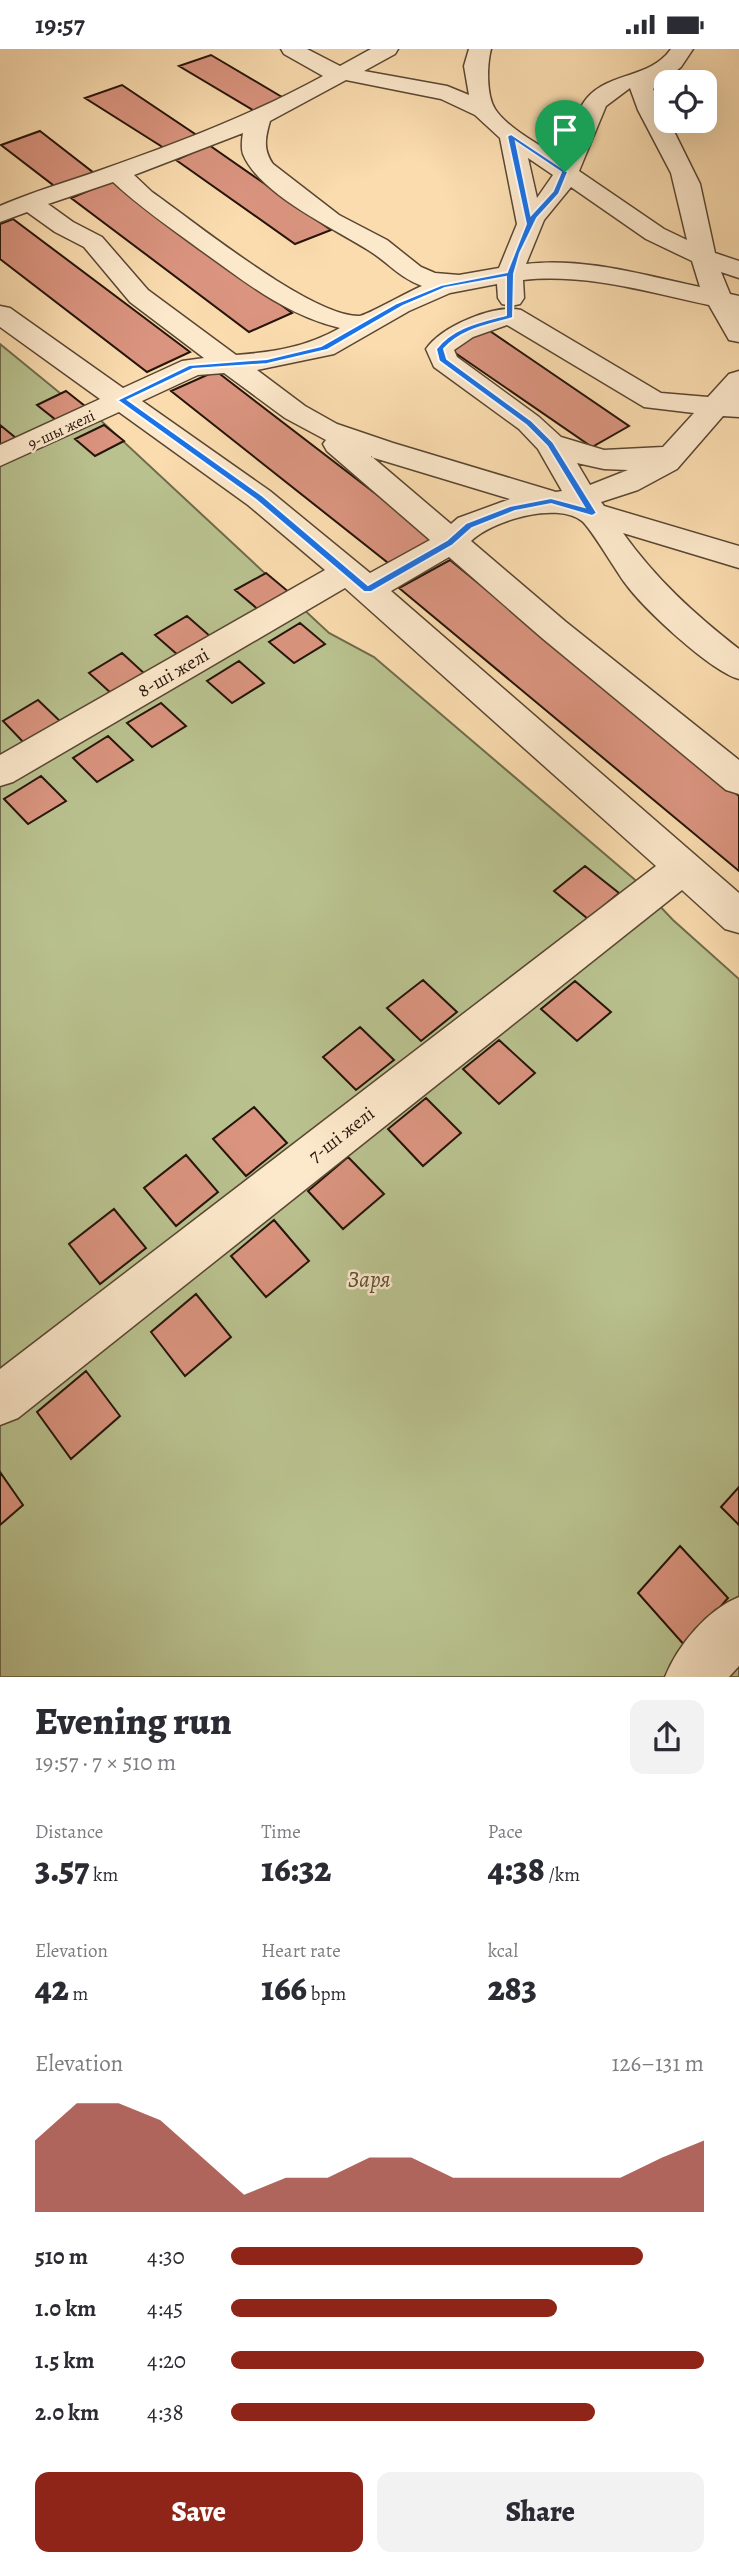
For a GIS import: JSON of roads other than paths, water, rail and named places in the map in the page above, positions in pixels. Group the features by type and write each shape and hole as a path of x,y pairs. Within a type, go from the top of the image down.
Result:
{"street":[{"path":"292,49 326,70 447,93 483,110 511,136 655,234 703,257 739,270"},
{"path":"0,215 28,201 259,118 301,98 341,72 387,49"},
{"path":"480,49 475,66 483,110"},
{"path":"663,70 673,62 682,49"},
{"path":"510,316 510,274 516,253 530,224 556,192 576,153 596,102 622,83 654,75"},
{"path":"654,77 641,87 654,122"},
{"path":"259,118 254,134 254,153 265,169 330,220 378,245 412,273 431,280 459,283 552,269 607,275 730,303"},
{"path":"660,133 683,173 692,198 703,257 730,303 739,334"},
{"path":"511,136 530,224"},
{"path":"116,171 143,197 298,305 325,316 364,325"},
{"path":"692,198 730,243"},
{"path":"28,201 64,227 93,242 139,296 228,363 327,431 382,450 575,504 739,557"},
{"name":"9-шы желі","path":"0,457 192,367 267,361 324,348 400,305 443,286 459,283"},
{"path":"0,314 259,498 739,917"},
{"path":"728,407 654,401 510,316 450,337 440,349 444,361 529,423 550,444 575,504 639,579 694,632 739,667"},
{"path":"678,449 728,407 739,380"},
{"path":"312,422 450,543 739,781"},
{"path":"550,444 598,461 630,461 739,430"},
{"name":"8-ші желі","path":"0,772 357,581 450,543 469,525 513,508 575,504 628,483 666,462 678,449"},
{"name":"7-ші желі","path":"0,1400 682,868"},
{"path":"693,1677 739,1625"}],"park label":[{"name":"Заря","path":"369,1279"}]}
